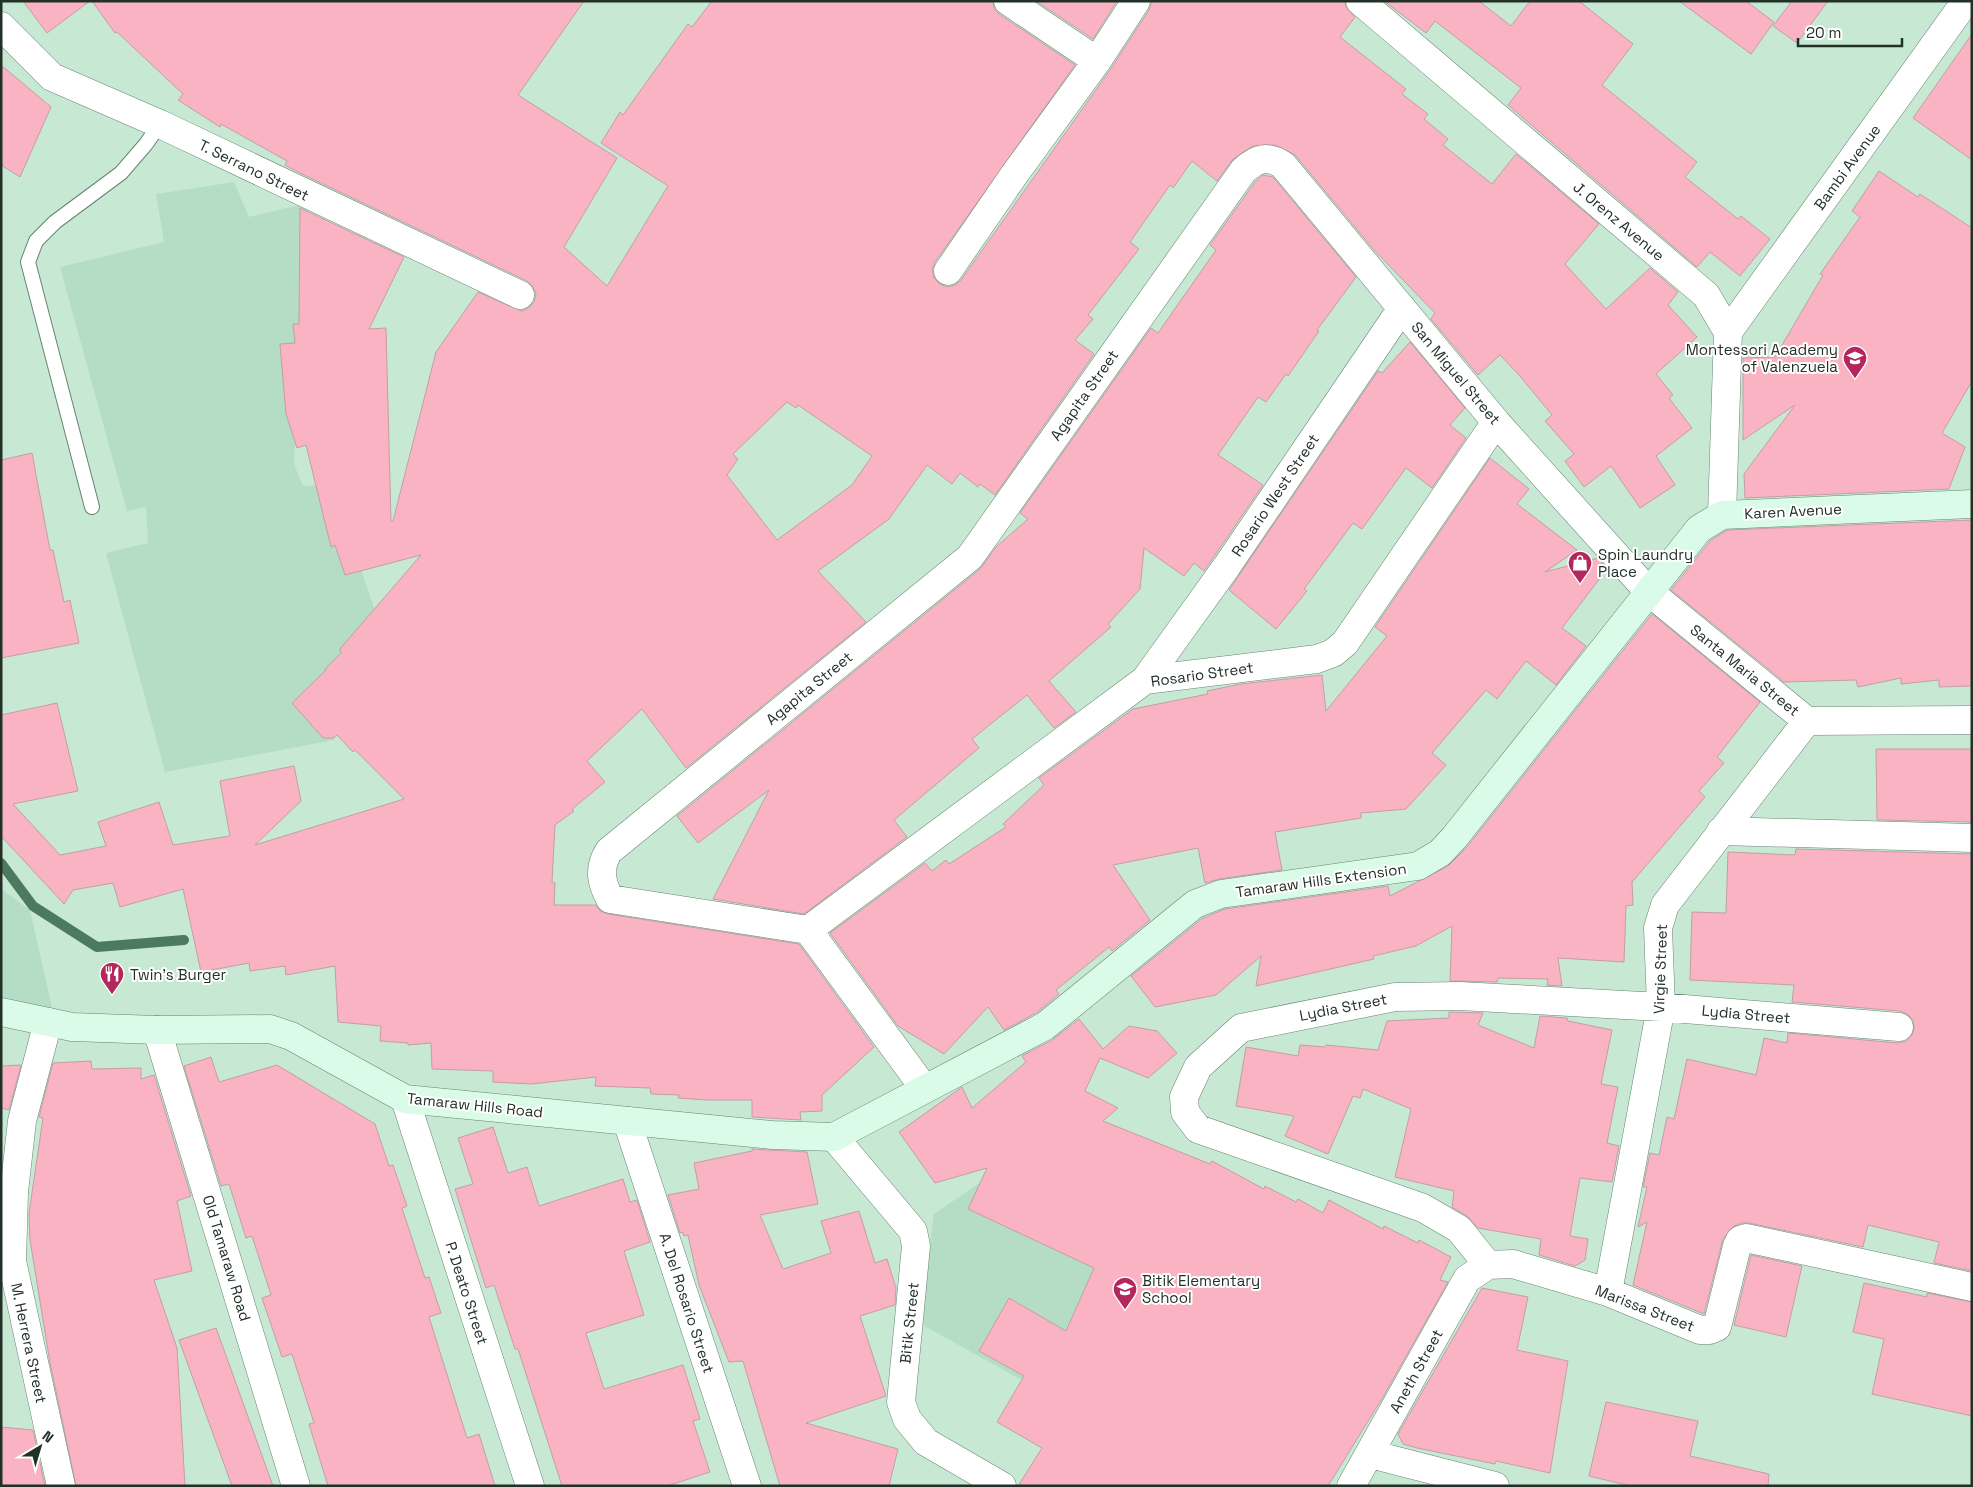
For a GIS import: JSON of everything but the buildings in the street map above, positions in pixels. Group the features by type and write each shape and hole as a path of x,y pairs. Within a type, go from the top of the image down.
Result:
{"street":[{"path":"1008,1 1097,61"},
{"path":"948,271 1014,175 1097,61 1136,1"},
{"name":"J. Orenz Avenue","path":"1360,1 1706,295 1728,332"},
{"name":"Bambi Avenue","path":"1728,332 1966,1"},
{"name":"T. Serrano Street","path":"1,26 52,77 160,124 520,296"},
{"name":"San Miguel Street","path":"1264,158 1274,159 1283,165 1496,422 1648,591"},
{"name":"Agapita Street","path":"808,930 610,898 603,886 602,862 609,851 970,557 1243,171 1253,162 1264,158"},
{"name":"Rosario West Street","path":"1145,680 1227,566 1402,308"},
{"path":"1722,515 1728,332"},
{"name":"Rosario Street","path":"808,930 1145,680 1317,659 1333,653 1345,643 1496,422"},
{"name":"Karen Avenue","path":"1648,591 1699,530 1722,515 1972,504"},
{"name":"Santa Maria Street","path":"1648,591 1807,721 1972,720"},
{"name":"Tamaraw Hills Extension","path":"924,1088 1045,1026 1195,904 1221,894 1418,866 1440,854 1648,591"},
{"name":"Virgie Street","path":"1608,1292 1661,1007 1658,928 1665,905 1807,721"},
{"path":"1721,831 1972,838"},
{"path":"808,930 924,1088 834,1137"},
{"name":"Lydia Street","path":"1488,1265 1459,1229 1423,1208 1198,1129 1185,1112 1184,1097 1198,1067 1240,1028 1395,997 1460,996 1661,1007 1899,1027"},
{"name":"Tamaraw Hills Road","path":"1,1012 72,1027 157,1030 270,1029 292,1036 405,1099 772,1135 834,1137"},
{"name":"M. Herrera Street","path":"48,1022 22,1121 14,1192 12,1261 61,1486"},
{"name":"Old Tamaraw Road","path":"157,1030 296,1486"},
{"name":"P. Deato Street","path":"405,1099 530,1486"},
{"name":"A. Del Rosario Street","path":"627,1120 747,1486"},
{"name":"Bitik Street","path":"834,1137 913,1231 916,1246 901,1402 908,1419 926,1442 1002,1486"},
{"name":"Marissa Street","path":"1488,1265 1513,1264 1608,1292 1700,1330 1710,1330 1717,1327 1737,1246 1740,1240 1746,1238 1972,1287"},
{"name":"Aneth Street","path":"1351,1486 1467,1278 1488,1265"},
{"path":"1370,1454 1495,1486"}],"lane":[{"path":"92,507 28,262 36,241 55,222 121,173 146,144 160,124"}],"shaded area":[{"path":"234,182 249,217 308,203 294,464 303,486 333,484 380,626 334,740 165,772 106,553 148,543 146,507 127,511 60,267 164,242 156,194"},
{"path":"1,889 30,910 54,1016 1,1002"},
{"name":"Bitik Elementary School","path":"1016,1158 1335,1297 1213,1486 919,1323 934,1214"}],"waterway":[{"path":"1,863 33,906 97,947 184,940"}],"place":[{"name":"Montessori Academy of Valenzuela","path":"1855,379"},
{"name":"Spin Laundry Place","path":"1580,584"},
{"name":"Twin's Burger","path":"112,995"},
{"name":"Bitik Elementary School","path":"1125,1310"}]}
